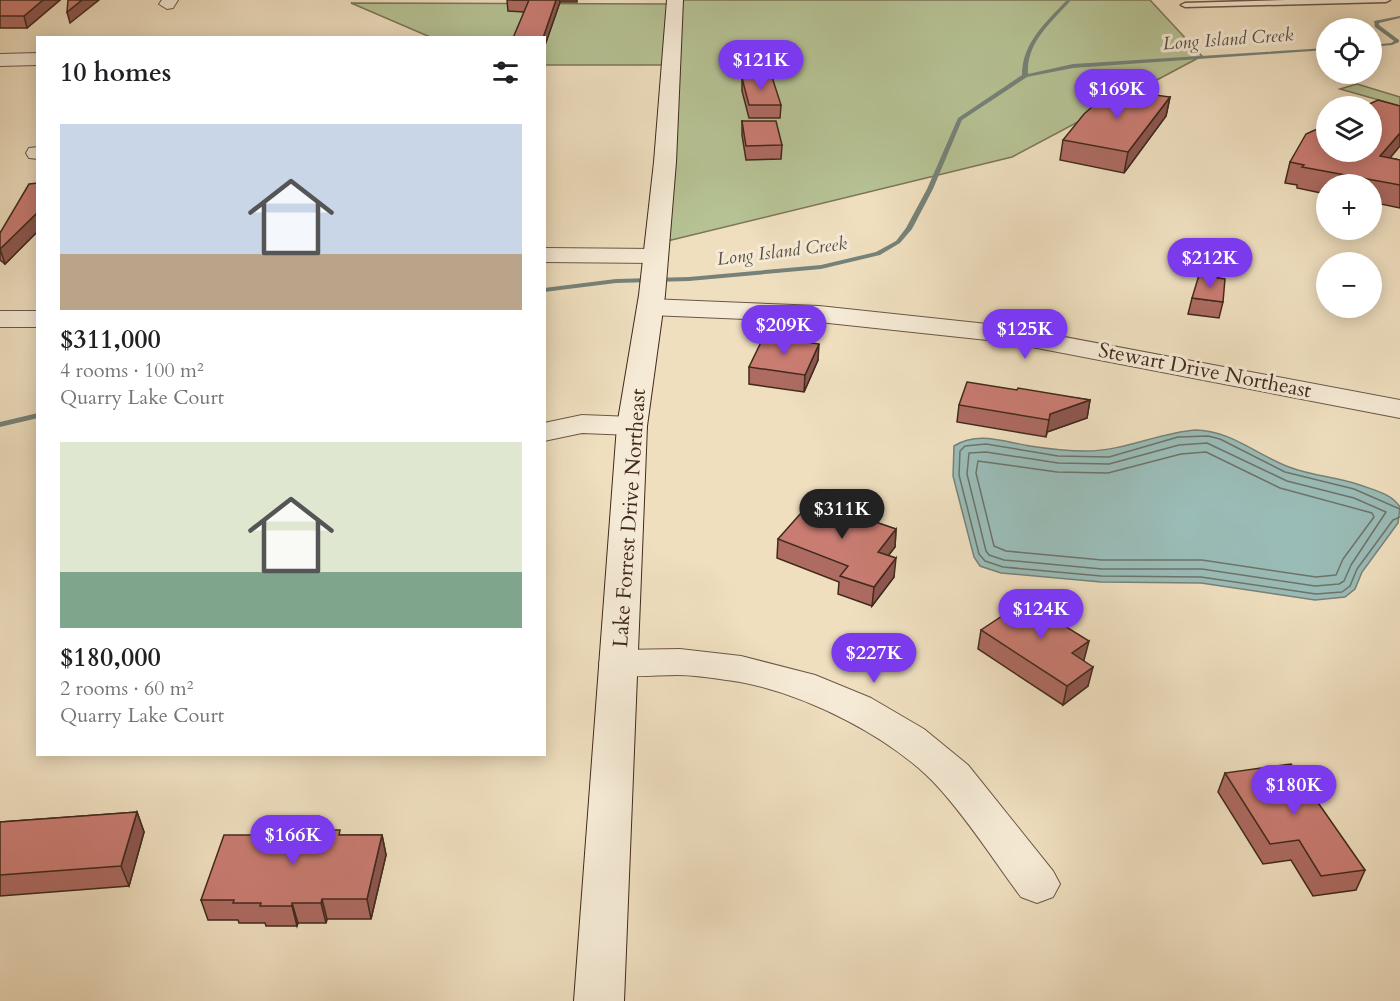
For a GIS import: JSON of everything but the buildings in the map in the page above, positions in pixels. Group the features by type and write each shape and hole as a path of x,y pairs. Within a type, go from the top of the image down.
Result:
{"street":[{"name":"Lake Forrest Drive Northeast","path":"599,1001 632,426 653,282 665,162 675,0"},
{"path":"0,60 36,59"},
{"name":"Stewart Drive Northeast","path":"546,255 653,282 819,314 1006,334 1400,409"},
{"path":"0,319 36,319"},
{"path":"546,432 582,424 632,426"},
{"path":"618,663 680,662 741,669 801,685 857,708 910,740 953,776 1037,884"}],"lane":[{"path":"1185,4 1386,0"}],"green space":[{"path":"679,0 1150,0 1202,56 1012,157 655,244 673,65 546,65 546,36 428,36 351,3 678,4"},
{"path":"1357,84 1400,97 1400,106 1382,101 1382,96 1365,96 1340,89"}],"water":[{"path":"1195,430 1220,434 1289,467 1360,485 1382,493 1397,503 1400,507 1398,523 1362,572 1355,589 1345,597 1315,600 1201,583 1101,582 1001,573 980,566 974,557 953,476 954,446 982,438 1058,450 1100,450"}],"waterway":[{"path":"1025,76 1027,54 1032,44 1045,25 1069,0"},
{"name":"Long Island Creek","path":"1382,21 1400,17"},
{"name":"Long Island Creek","path":"1382,30 1397,41 1382,45"},
{"name":"Long Island Creek","path":"1025,76 1073,66 1316,50"},
{"name":"Long Island Creek","path":"546,290 616,281 689,279 821,267 878,254 898,242 909,229 930,189 960,119 1025,76"},
{"name":"Long Island Creek","path":"0,425 36,416"}]}
